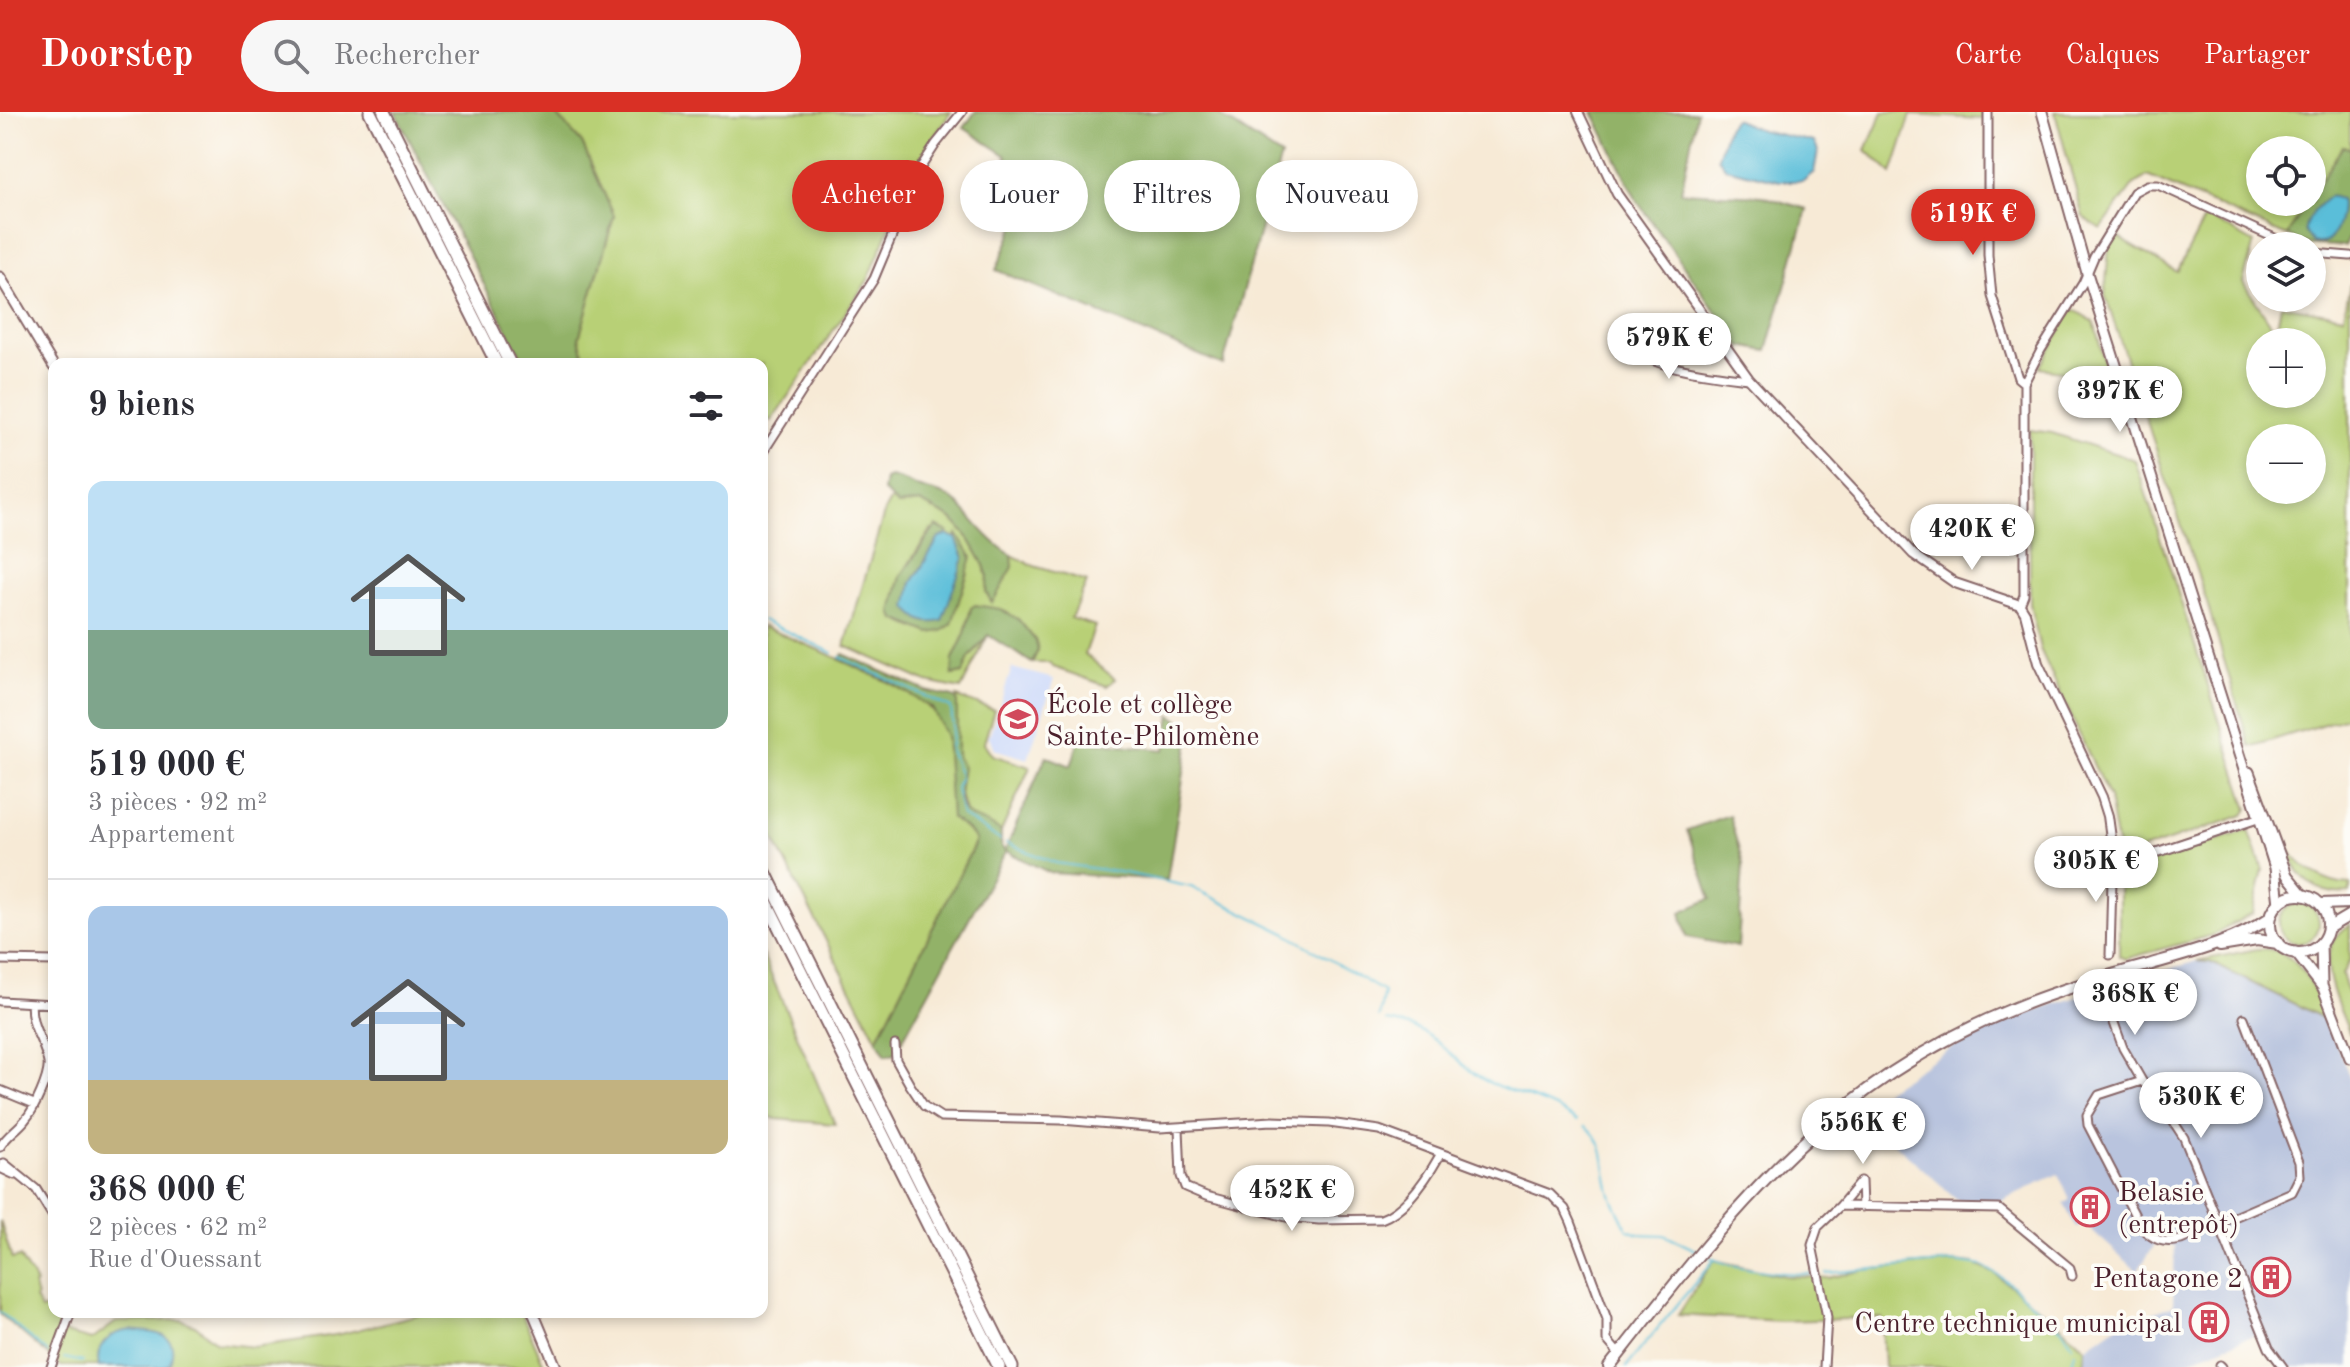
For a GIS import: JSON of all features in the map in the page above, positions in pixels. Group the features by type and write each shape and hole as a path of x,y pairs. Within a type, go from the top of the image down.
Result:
{"highway":[{"path":"370,112 494,358"},
{"path":"384,112 507,358"},
{"path":"768,878 1012,1367"},
{"path":"768,905 999,1367"}],"main road":[{"path":"2042,112 2087,273 2262,817 2287,875 2304,896 2320,904 2350,903"},
{"path":"0,277 49,358"},
{"path":"2262,817 2275,868 2279,904"},
{"path":"1609,1367 1762,1181 1817,1129 1867,1089 1920,1054 1977,1024 2038,999 2203,949 2252,929 2271,917 2279,904 2290,897 2304,896"},
{"path":"2320,904 2327,915 2328,928 2321,943 2323,988"},
{"path":"2328,928 2350,915"},
{"path":"2271,917 2272,931 2278,943"},
{"path":"2203,949 2257,940 2278,943 2295,952 2323,988 2350,1058"},
{"path":"2295,952 2309,951 2321,943"},
{"path":"536,1318 556,1367"}],"street":[{"path":"768,445 874,279 921,167 962,112"},
{"path":"1578,112 1617,194 1749,379 1913,554 1955,583 2020,605 2025,613 2038,663 2102,797 2109,823 2112,856 2118,863"},
{"path":"1988,112 1988,255 1992,296 2018,378 2024,383"},
{"path":"2020,605 2024,595 2024,383 2134,192 2147,185 2158,185 2261,232"},
{"path":"2326,254 2350,256"},
{"path":"1622,336 1632,350 1655,361 1693,371 1749,379"},
{"path":"2118,863 2262,817"},
{"path":"2110,955 2112,880 2118,863"},
{"path":"0,960 48,961"},
{"path":"2110,1000 2118,1037 2142,1081 2162,1104 2184,1138 2269,1348 2283,1367"},
{"path":"0,1001 48,1004"},
{"path":"0,1147 24,1121 46,1079 48,1063 32,1024 31,1003"},
{"path":"2142,1081 2099,1095 2087,1115 2088,1125 2141,1227 2150,1237 2164,1242 2176,1241 2292,1192 2300,1176 2299,1162 2244,1018"},
{"path":"895,1045 896,1060 910,1085 924,1106 941,1117 1061,1120 1141,1128 1179,1128 1235,1121 1329,1123 1379,1130 1550,1194 1565,1209 1607,1319 1607,1340 1619,1354"},
{"path":"0,1090 34,1104"},
{"path":"1179,1128 1181,1176 1185,1187 1206,1196 1286,1217 1319,1220 1381,1219 1391,1216 1429,1175 1440,1155"},
{"path":"7,1136 1,1162 43,1198 48,1207"},
{"path":"1824,1367 1827,1317 1812,1245 1818,1227 1861,1181 1862,1207"},
{"path":"1840,1206 1999,1209 2070,1268 2072,1276"},
{"path":"51,1367 69,1318"}],"shaded area":[{"name":"École et collège Sainte-Philomène","path":"1012,668 1054,679 1028,759 994,749 989,736"},
{"path":"2197,961 2210,962 2327,1020 2350,1079 2350,1367 2283,1367 2262,1332 2171,1367 2084,1367 2085,1348 2121,1323 2173,1306 2175,1246 2155,1245 2137,1271 2085,1224 2076,1228 2064,1204 2070,1199 2058,1174 1996,1203 1959,1201 1856,1109 1960,1042 2042,1008"}],"green space":[{"path":"395,112 554,112 582,143 614,216 579,338 584,358 522,358"},
{"path":"554,112 951,112 919,160 792,160 792,232 888,232 868,280 771,421 768,419 768,358 584,358 579,338 614,216 582,143"},
{"path":"975,112 1214,112 1281,156 1280,160 1256,160 1256,232 1260,232 1223,365 996,270 1012,232 1088,232 1088,160 1006,160 1007,156 964,128"},
{"path":"1593,112 1697,112 1681,192 1762,196 1807,209 1767,351 1741,346 1637,201"},
{"path":"1883,112 1982,112 1982,119 1911,115 1892,174 1866,150"},
{"path":"2055,112 2350,112 2350,149 2343,146 2326,172 2326,136 2246,136 2246,216 2299,216 2289,232 2278,232 2147,176 2132,187 2101,229 2083,217"},
{"path":"2343,146 2350,149 2350,235 2344,246 2326,245 2326,232 2289,232 2299,216 2326,216 2326,172"},
{"path":"2206,216 2246,238 2243,282 2246,287 2246,312 2263,312 2273,328 2246,328 2246,408 2326,408 2326,328 2277,328 2280,312 2321,312 2344,316 2350,284 2350,716 2250,747 2207,603 2105,295 2109,245 2114,235 2177,272"},
{"path":"2073,309 2094,322 2111,386 2069,372 2039,368"},
{"path":"2030,430 2052,433 2135,460 2248,809 2244,815 2134,853 2120,851 2109,798 2040,649 2030,604"},
{"path":"890,477 953,500 990,538 1012,555 1013,567 992,603 986,592 988,577 985,567 968,537 952,519 920,502 898,505 883,491 885,479"},
{"path":"891,499 898,505 920,502 952,519 968,537 985,567 988,577 986,592 992,602 1012,567 1012,555 1034,566 1087,582 1071,618 1095,626 1085,654 1115,679 1107,686 1053,667 1051,663 1032,663 1038,650 1035,640 1018,619 971,608 965,634 953,659 962,673 969,658 988,635 961,689 927,682 845,646 885,510","holes":["931,530 947,532 947,535 956,538 957,535 968,573 957,606 915,628 895,619 896,594 910,562"]},
{"path":"936,526 948,532 947,535 939,538 912,583 964,558 957,534 972,557 952,624 942,631 930,633 895,619 892,612 901,576"},
{"path":"975,605 1000,609 1018,619 1035,640 1038,650 1032,663 988,635 969,658 963,673 952,675 953,659 965,634 971,608"},
{"path":"768,629 887,681 930,708 940,720 947,742 951,818 970,832 976,841 877,1040 768,828"},
{"path":"843,654 926,691 957,700 957,757 963,767 962,807 971,817 1001,832 1001,846 1005,851 1046,756 1071,766 1079,740 1165,750 1171,715 1191,728 1167,880 1050,873 1006,851 895,1053 886,1055 877,1040 976,841 970,832 951,818 946,736 932,708 891,683 840,660"},
{"path":"957,697 994,710 984,743 992,755 1030,767 1001,832 968,814 960,794"},
{"path":"1729,815 1743,864 1738,947 1687,937 1681,912 1711,899 1687,830"},
{"path":"2249,830 2263,870 2253,913 2213,935 2125,959 2119,956 2119,884 2123,872"},
{"path":"2288,848 2315,874 2332,882 2350,885 2350,893 2328,892 2310,883 2296,868"},
{"path":"2299,903 2313,909 2319,923 2313,937 2299,943 2285,937 2279,923 2285,909"},
{"path":"2350,924 2350,960 2342,974 2350,998 2350,1035 2333,992 2328,961 2330,947 2337,935"},
{"path":"2257,949 2284,954 2303,971 2327,1020 2210,962 2197,961"},
{"path":"768,968 835,1124 768,1116"},
{"path":"0,1221 12,1259 20,1257 36,1284 35,1299 41,1310 48,1309 48,1318 62,1318 58,1331 92,1340 116,1322 181,1320 195,1325 217,1343 254,1347 341,1334 404,1318 524,1318 545,1367 61,1366 0,1314"},
{"path":"1714,1260 1785,1276 1829,1278 1863,1270 1953,1262 1974,1264 1994,1273 2063,1327 2085,1348 2084,1367 1884,1367 1882,1318 1781,1321 1678,1315"}],"water":[{"path":"1734,119 1760,130 1814,142 1818,151 1814,172 1803,181 1780,181 1726,168 1718,157 1727,128"},
{"path":"2330,196 2340,199 2341,204 2336,229 2326,242 2326,232 2306,232 2305,226 2310,216 2326,216 2326,199"},
{"path":"947,535 956,538 964,558 942,621 926,622 907,608 912,583 939,538"},
{"path":"131,1330 155,1333 168,1339 172,1344 170,1363 163,1367 99,1367 99,1353 105,1341"}],"waterway":[{"path":"768,623 833,653"},
{"path":"840,657 951,708 953,727 950,750 960,776 956,789 962,816 1000,840"},
{"path":"1006,843 1056,863 1191,887 1287,934 1384,992 1379,1017"},
{"path":"1387,1021 1423,1032 1486,1081 1544,1103 1577,1121"},
{"path":"1585,1126 1600,1145 1611,1195 1628,1230 1638,1234 1664,1235 1698,1251"},
{"path":"1704,1254 1740,1267 1811,1274"},
{"path":"1626,1367 1714,1260"},
{"path":"1826,1273 1953,1262 1983,1266 2004,1279 2063,1330 2073,1345"},
{"path":"0,1312 48,1353"},
{"path":"2071,1367 2075,1352"},
{"path":"64,1358 83,1362"}],"place":[{"name":"École et collège Sainte-Philomène","path":"1018,719"},
{"name":"Belasie (entrepôt)","path":"2090,1207"},
{"name":"Pentagone 2","path":"2271,1277"},
{"name":"Centre technique municipal","path":"2209,1322"}]}
